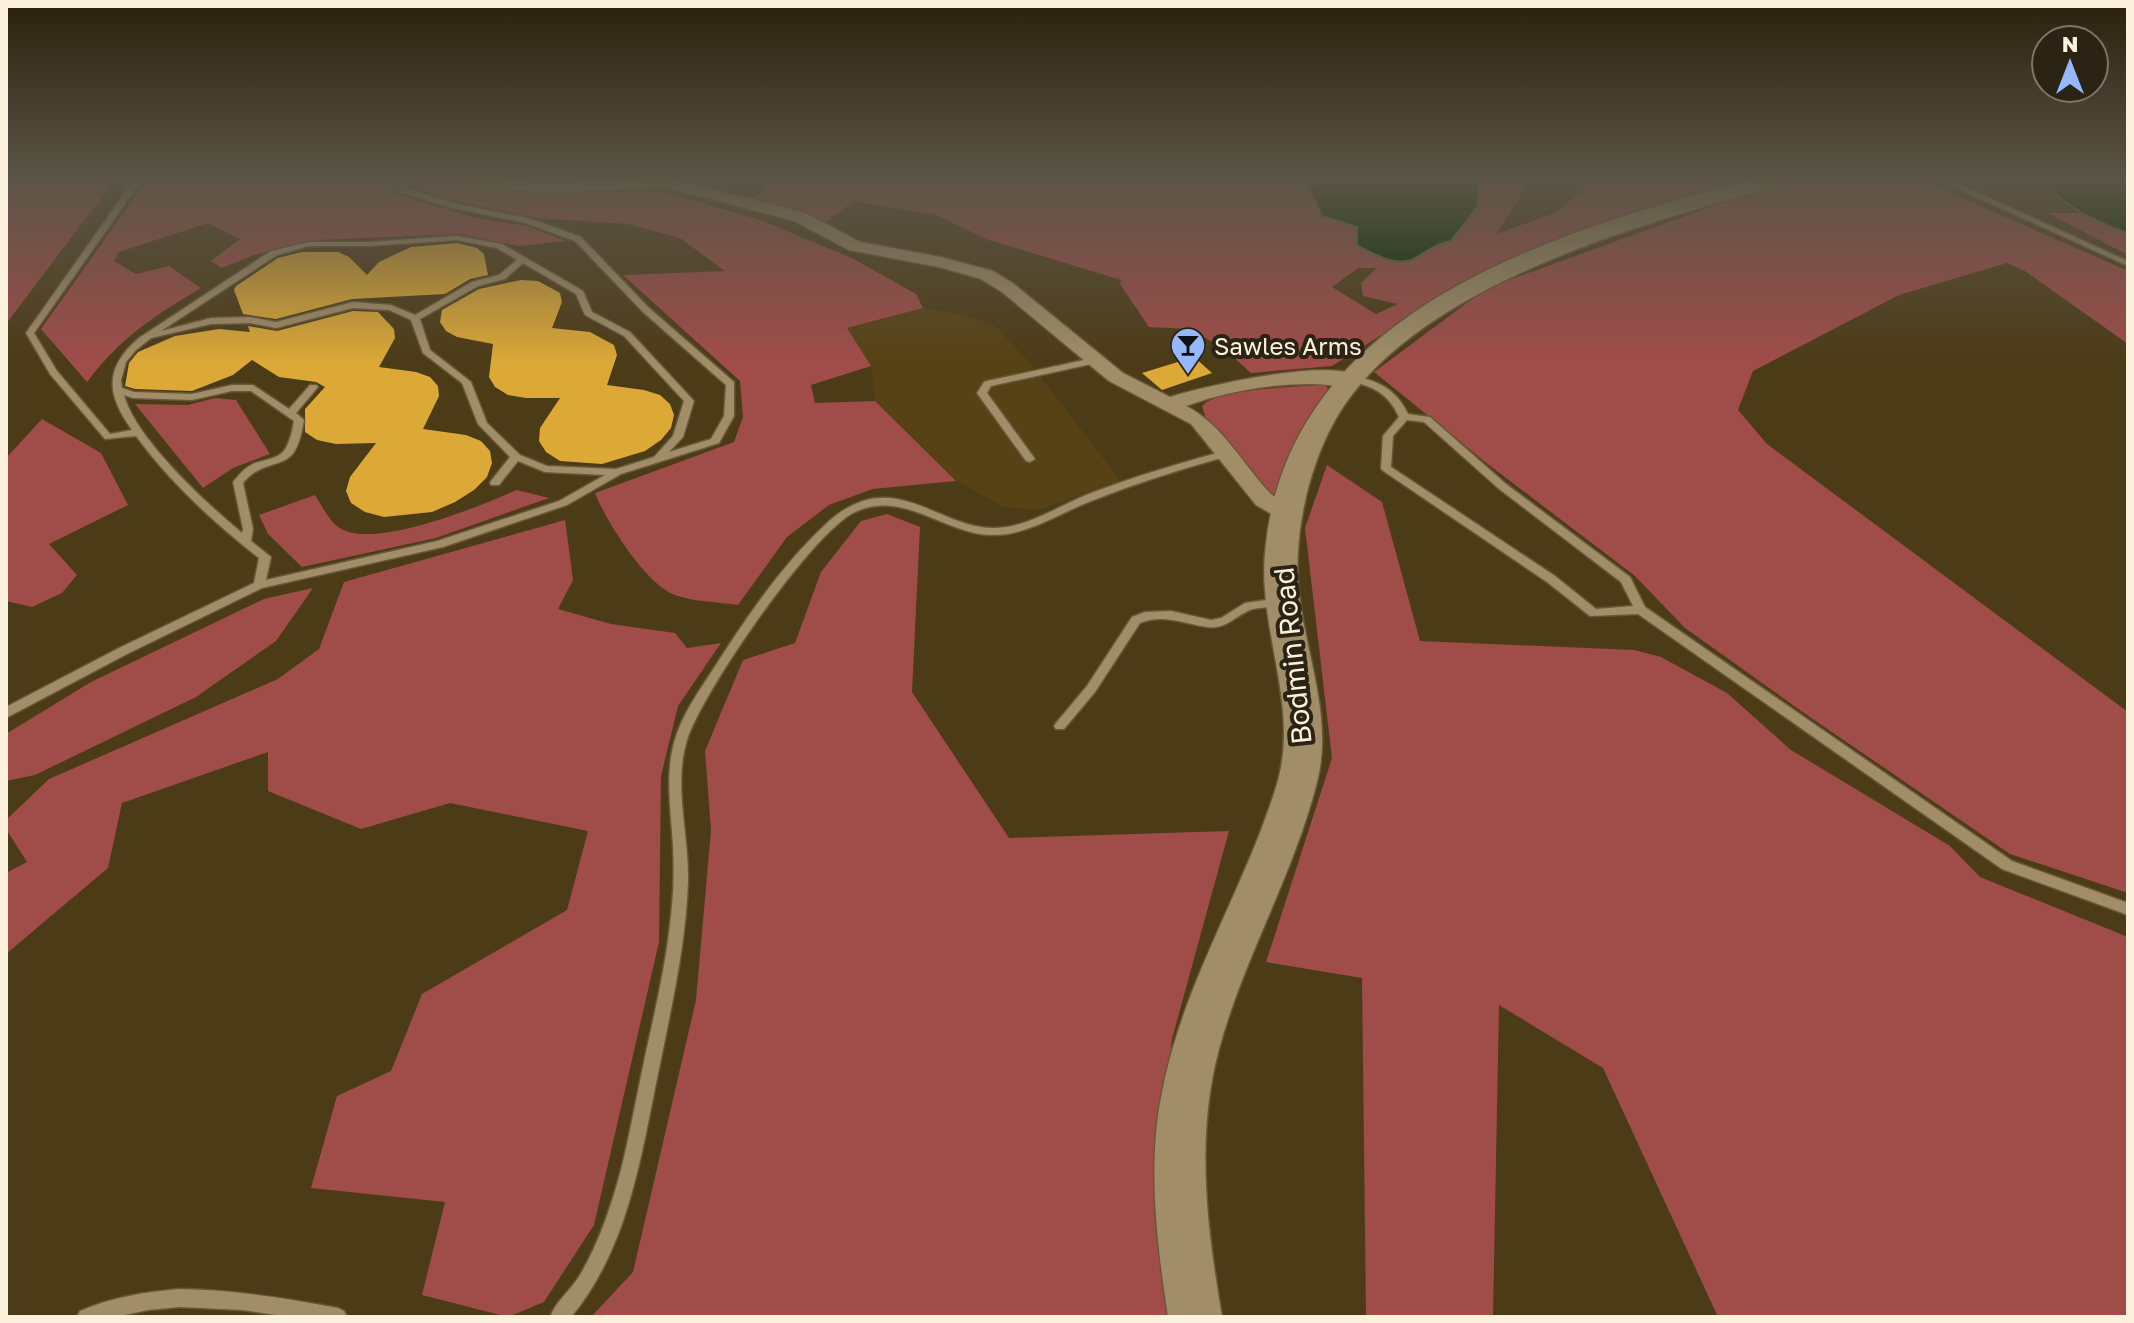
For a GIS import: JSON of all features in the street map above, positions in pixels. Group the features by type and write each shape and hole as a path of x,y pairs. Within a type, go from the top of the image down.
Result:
{"main road":[{"name":"Bodmin Road","path":"1195,1317 1181,1202 1180,1150 1186,1092 1201,1034 1278,837 1302,762 1304,726 1283,602 1281,558 1287,516 1319,424 1351,379 1432,312 1490,277 1590,239"}],"street":[{"path":"841,239 855,246 941,262 987,275 1008,288 1093,361 1131,386 1198,420 1264,500 1287,516"},
{"path":"1171,404 1203,393 1243,386 1315,378 1351,379"}],"lane":[{"path":"96,239 30,333 53,372 108,437 140,432"},
{"path":"259,585 265,557 229,531 157,456 120,403 116,380 124,356 142,340 274,253 309,244 446,239"},
{"path":"461,239 499,246 580,293 588,313 627,334 689,401 678,437 656,460"},
{"path":"6,713 123,651 259,585 439,544 563,503 617,472 715,441 729,416 731,384 646,310 577,239"},
{"path":"2072,239 2128,264"},
{"path":"415,318 475,284 502,277 522,260"},
{"path":"142,340 211,321 250,320 276,325 353,305 391,308 415,318 426,351 466,382 483,424 516,457 545,469 617,472"},
{"path":"1030,459 982,393 987,384 1093,361"},
{"path":"1351,379 1384,388 1400,405 1404,417"},
{"path":"290,414 313,387"},
{"path":"118,390 133,395 192,397 232,388 253,388 299,420 295,445 287,457 248,468 238,482 248,529 245,542"},
{"path":"1404,417 1427,419 1502,486 1626,580 1640,610 2007,865 2128,909"},
{"path":"1404,417 1388,436 1386,468 1551,579 1594,613 1640,610"},
{"path":"559,1317 578,1298 599,1258 619,1202 664,1007 680,912 682,863 676,766 681,740 701,700 773,594 836,523 860,506 890,501 993,532 1049,516 1110,490 1228,453"},
{"path":"495,483 516,457"},
{"path":"1060,726 1091,689 1136,620 1145,616 1171,615 1211,624 1224,621 1249,606 1283,602"},
{"path":"86,1317 153,1299 198,1296 266,1303 338,1317"}],"shaded area":[{"path":"6,239 70,239 6,324"},
{"path":"105,239 160,239 119,252 114,261 136,274 169,266 201,288 139,329 99,366 87,382 41,329"},
{"path":"240,239 347,239 317,240 254,255 222,268 211,261"},
{"path":"482,239 566,241 520,246"},
{"path":"681,239 805,239 852,258 916,294 923,308 847,328 871,366 811,385 815,403 875,401 956,481 873,489 829,505 787,537 738,605 690,599 664,589 628,551 595,493 734,442 743,417 740,381 623,275 725,271"},
{"path":"986,239 1377,239 1412,260 1443,239 1571,239 1475,276 1332,366 1251,373 1224,349 1190,329 1149,327 1120,284 1121,280","holes":["1358,268 1377,268 1361,283 1363,296 1398,304 1376,314 1332,287"]},
{"path":"1357,239 1453,239 1402,261 1386,259 1357,245"},
{"path":"1623,239 2055,239 2128,271 2128,344 2025,271 2007,263 1899,295 1753,371 1738,410 1767,444 2128,712 2128,893 2010,854 1804,713 1685,628 1635,576 1489,465 1374,372 1487,288"},
{"path":"2097,239 2128,239 2128,255"},
{"path":"923,308 961,314 995,326 1030,363 1120,480 1039,510 1004,507 956,481 875,401 871,366 846,328"},
{"path":"1326,385 1329,391 1273,507 1209,430 1202,406 1238,392"},
{"path":"215,398 236,400 270,454 233,468 203,488 135,404 188,405"},
{"path":"42,419 101,453 128,505 49,544 77,575 62,593 32,607 6,601 6,458"},
{"path":"1327,465 1382,502 1420,641 1634,650 1661,657 1727,693 1791,750 1950,846 1980,877 2128,937 2128,1317 1718,1317 1603,1068 1499,1005 1493,1317 1366,1317 1362,978 1266,962 1332,758 1305,528"},
{"path":"517,490 549,498 436,538 302,567 268,534 259,515 315,495 337,526 352,533 374,534 426,524"},
{"path":"887,514 920,527 912,692 1009,838 1229,831 1172,1039 1158,1192 1168,1317 591,1317 633,1272 696,1000 711,830 705,751 743,660 795,643 821,572 861,521"},
{"path":"565,520 573,580 558,609 611,624 675,633 687,648 721,643 678,706 661,776 659,942 594,1225 544,1302 508,1317 422,1295 445,1202 311,1188 337,1096 391,1071 422,994 567,910 588,831 450,803 361,829 268,791 268,752 122,803 108,868 6,954 6,873 27,862 6,829 6,820 49,779 278,679 319,649 344,582"},
{"path":"313,588 276,641 196,697 35,775 6,781 6,734 91,682 264,599"}],"building":[{"path":"457,243 477,248 484,254 488,275 470,279 445,294 352,299 276,319 243,314 234,290 278,258 302,252 338,252 349,257 367,275 379,262 411,247"},
{"path":"521,280 538,281 560,293 562,302 552,328 590,332 614,345 617,355 607,385 644,390 660,395 670,404 674,415 671,428 661,440 645,451 602,464 560,461 546,452 539,441 540,428 560,398 508,395 495,387 489,377 493,344 457,337 446,331 440,322 442,310 479,289"},
{"path":"353,311 378,312 394,329 395,338 379,367 416,372 430,377 438,386 439,396 423,429 466,435 481,441 490,451 492,463 487,477 455,502 432,512 384,517 365,512 351,503 346,491 350,477 376,443 336,444 317,440 305,432 305,409 325,387 316,382 279,377 252,360 233,375 192,391 125,386 129,363 138,352 175,336 219,329 250,332 248,326 277,331"},
{"path":"1194,357 1212,373 1162,390 1142,373"}],"place":[{"name":"Sawles Arms","path":"1188,376"}]}
